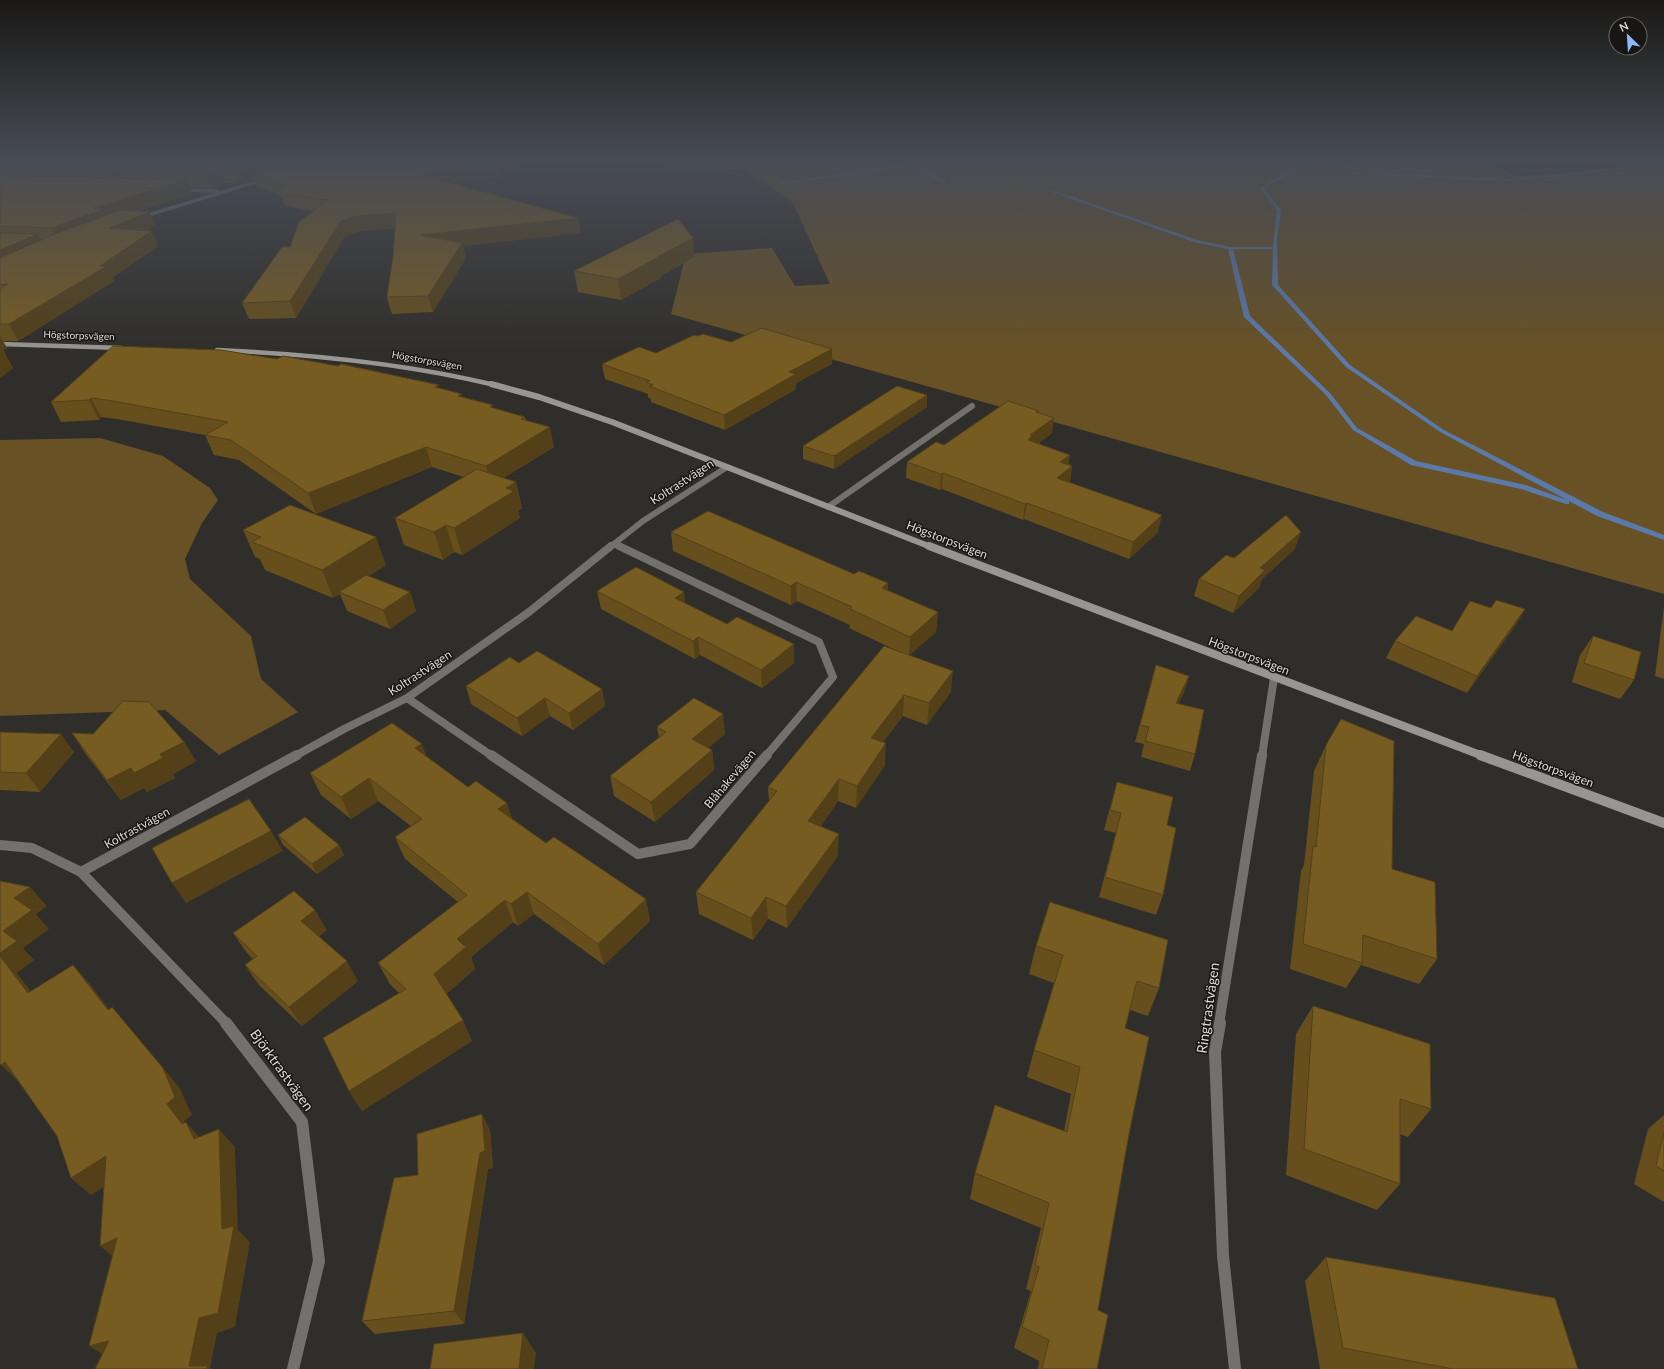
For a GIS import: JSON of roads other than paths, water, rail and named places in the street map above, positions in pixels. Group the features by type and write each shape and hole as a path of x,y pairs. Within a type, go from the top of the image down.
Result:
{"street":[{"name":"Högstorpsvägen","path":"0,344 127,348"},
{"name":"Högstorpsvägen","path":"214,350 344,358 427,370 557,402 602,418 828,507 1274,678 1664,823"},
{"path":"828,507 972,406"},
{"name":"Koltrastvägen","path":"81,872 344,729 407,698 529,612 616,545 643,522 727,467"},
{"name":"Blåhakevägen","path":"407,698 638,854 690,844 833,677 819,642 616,545"},
{"name":"Ringtrastvägen","path":"1235,1369 1223,1256 1215,1052 1274,678"},
{"path":"0,846 32,848 81,872"},
{"name":"Björktrastvägen","path":"81,872 233,1030 302,1122 319,1261 293,1369"}],"waterway":[{"path":"1152,226 1196,241 1230,248"},
{"path":"1275,248 1277,226"},
{"path":"1230,248 1275,248"},
{"path":"1230,248 1247,317 1328,394 1355,429 1414,463 1523,487 1566,502"},
{"path":"1275,248 1275,285 1348,366 1442,431 1600,514 1664,538"}]}
